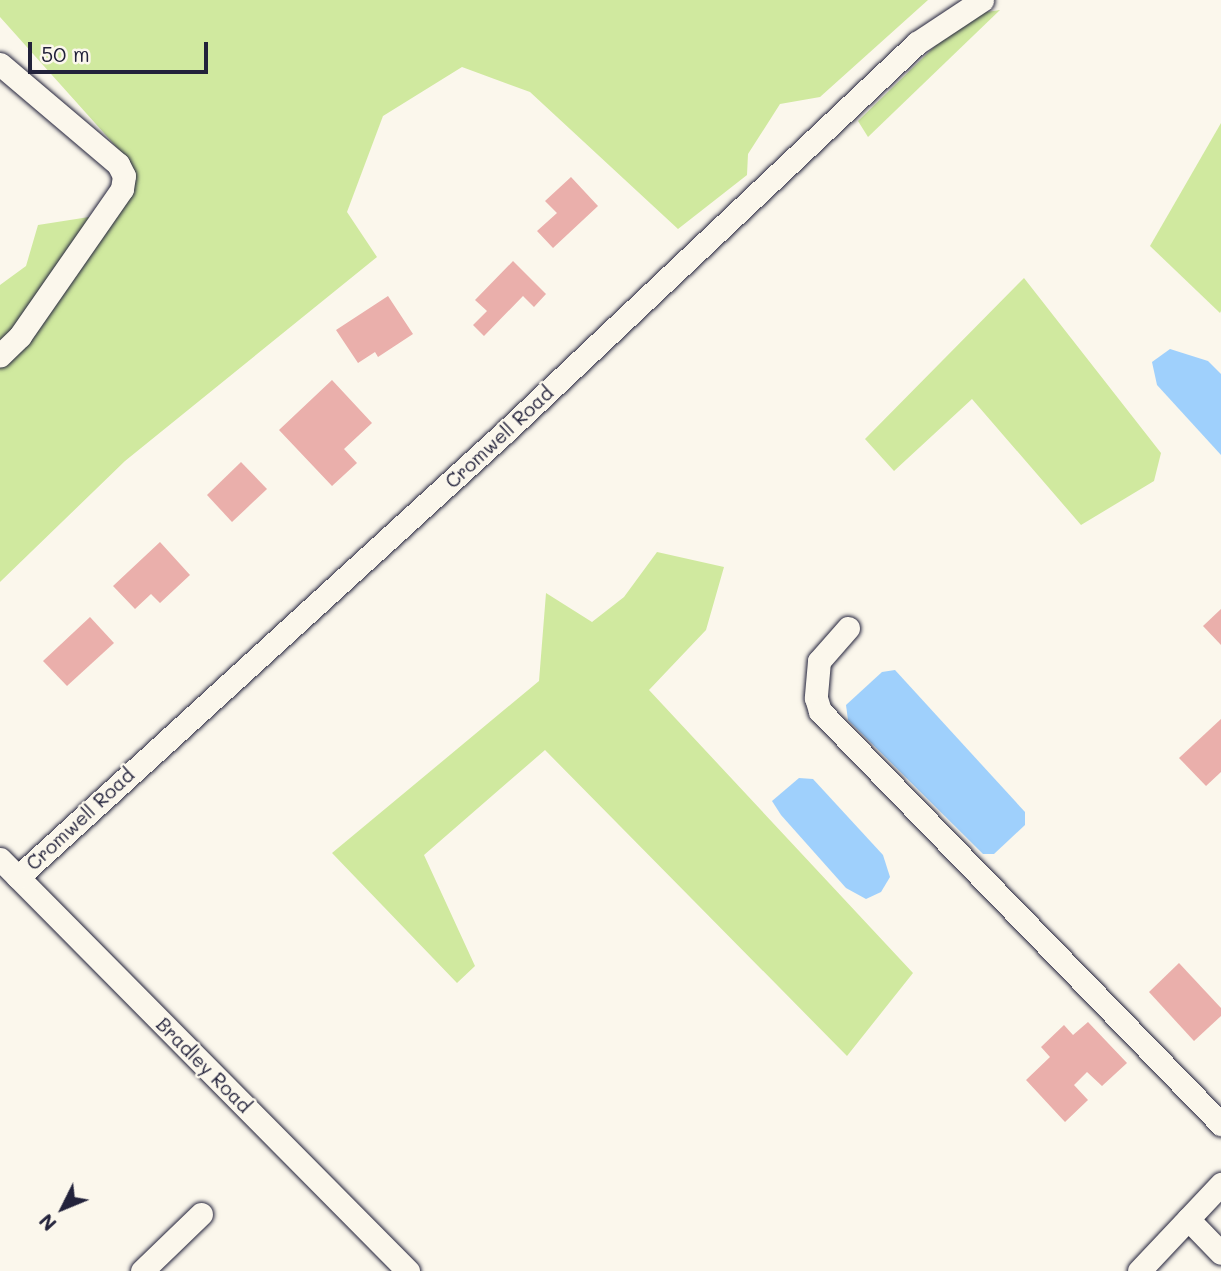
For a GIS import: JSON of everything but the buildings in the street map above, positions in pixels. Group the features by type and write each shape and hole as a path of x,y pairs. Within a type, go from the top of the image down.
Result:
{"street":[{"name":"Cromwell Road","path":"18,877 575,367 917,43 982,0"},
{"path":"0,64 118,164 124,176 122,189 20,336 0,355"},
{"path":"848,628 819,661 816,698 820,711 1221,1124"},
{"name":"Bradley Road","path":"0,859 408,1271"},
{"path":"1139,1271 1221,1184"},
{"path":"142,1271 201,1214"},
{"path":"1188,1219 1221,1253"}],"green space":[{"path":"0,0 928,0 820,97 780,104 748,154 747,175 678,229 530,92 462,67 383,116 347,212 377,257 125,461 0,582 0,285 26,266 38,225 121,212 129,161 0,17"},
{"path":"1000,10 868,137 858,121 967,15"},
{"path":"1221,123 1221,311 1220,313 1150,246"},
{"path":"1024,278 1161,453 1154,481 1081,525 972,399 894,471 865,439"},
{"path":"657,552 724,567 706,630 649,690 913,973 847,1056 545,750 424,855 475,966 457,983 332,853 539,681 546,593 592,622 624,597"}],"water":[{"path":"1170,349 1208,361 1221,374 1221,455 1157,385 1152,362"},
{"path":"895,670 1025,812 1025,825 994,854 983,854 848,720 846,705 882,672"},
{"path":"799,778 813,779 883,855 890,877 881,892 866,899 846,888 781,815 772,801"}]}
